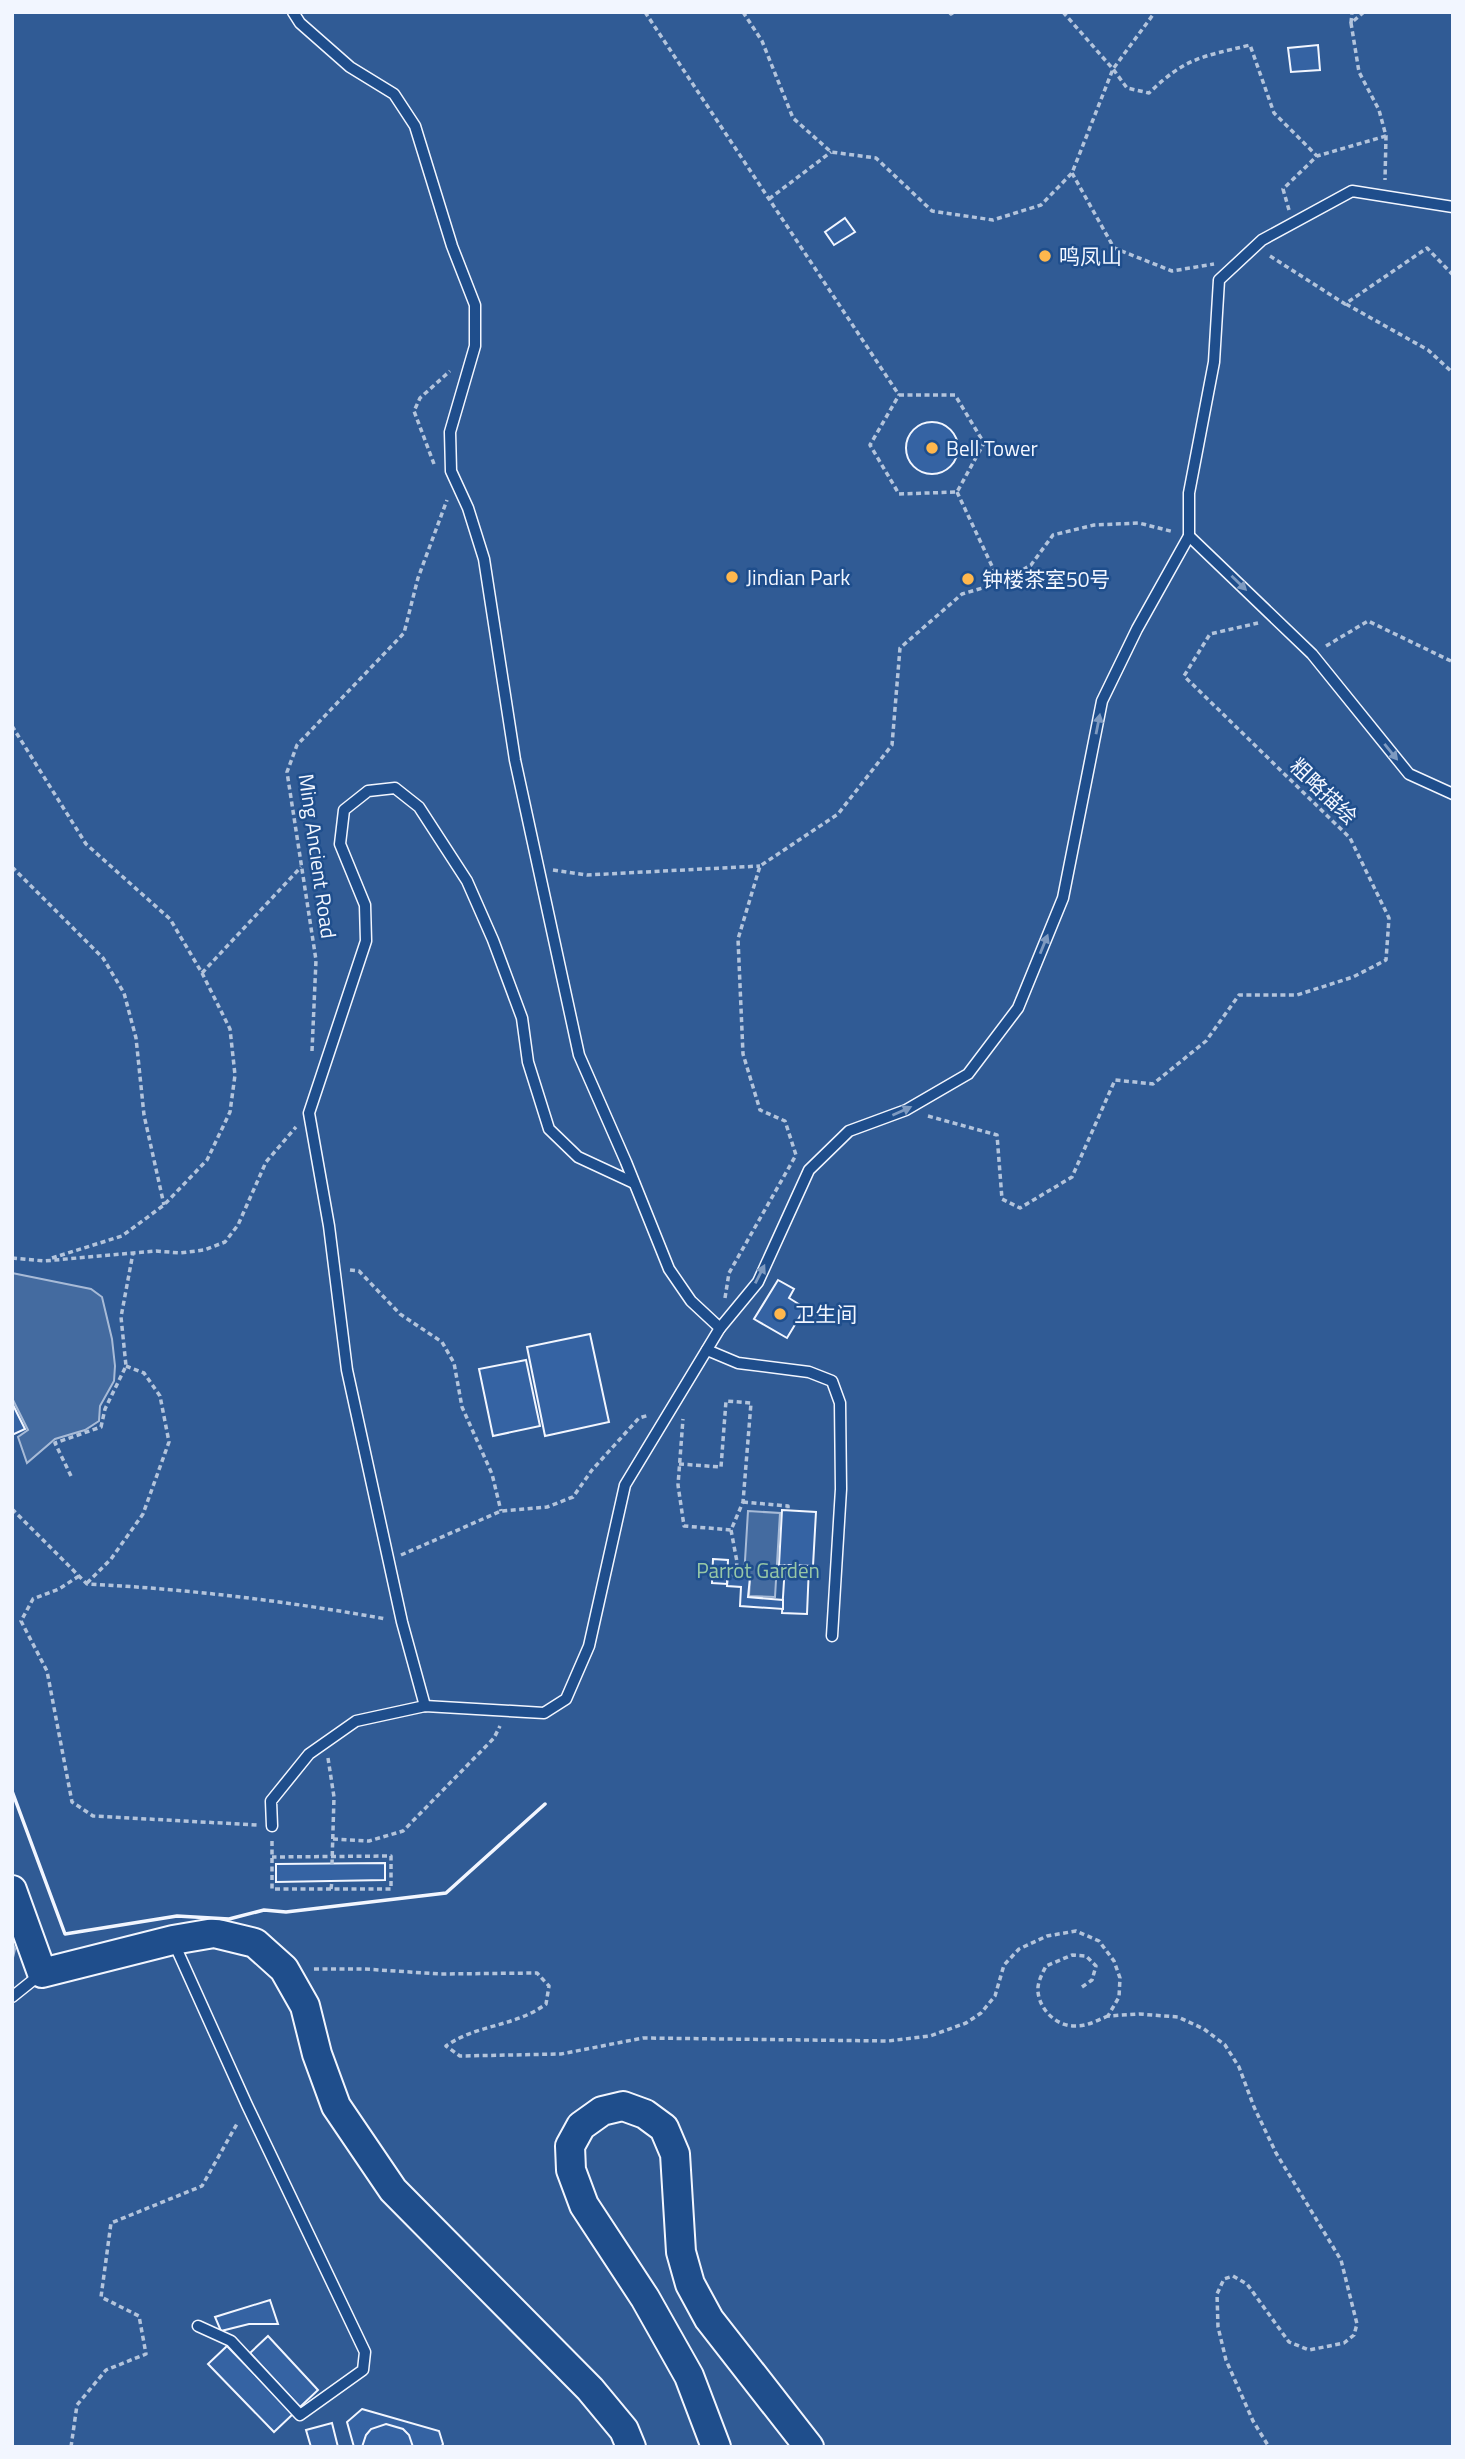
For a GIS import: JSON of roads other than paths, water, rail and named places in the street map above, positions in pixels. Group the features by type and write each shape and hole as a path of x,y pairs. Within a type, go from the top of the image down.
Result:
{"street":[{"path":"12,1890 42,1973 214,1933 255,1943 284,1969 304,2006 317,2054 336,2106 394,2190 590,2389 625,2430 631,2447"},
{"path":"716,2447 689,2376 645,2298 584,2206 571,2170 570,2146 581,2126 602,2110 623,2106 645,2114 664,2128 675,2154 681,2252 690,2284 709,2319 809,2447"}],"lane":[{"path":"293,12 300,23 350,67 394,94 415,126 452,246 475,305 475,346 450,432 451,471 468,508 484,559 515,760 579,1055 669,1269 691,1301 720,1328"},
{"path":"272,1826 271,1801 309,1754 356,1721 425,1706 544,1713 566,1699 589,1646 625,1485 720,1328 758,1282 809,1170 849,1131 906,1110 968,1074 1018,1008 1063,898 1102,701 1137,629 1189,536 1189,494 1214,362 1219,280 1262,240 1352,191 1453,207"},
{"path":"1189,536 1312,654 1409,774 1453,794"},
{"path":"425,1706 402,1622 347,1370 309,1113 366,941 365,905 341,844 344,810 368,791 396,788 419,807 467,881 494,940 522,1018 528,1062 549,1129 578,1157 634,1183"},
{"path":"707,1350 738,1363 810,1372 832,1381 841,1403 841,1489 832,1636"},
{"path":"173,1941 247,2105 365,2352 363,2370 300,2415 231,2341 198,2326"},
{"path":"12,1997 42,1973"}],"place":[{"name":"鸣凤山","path":"1045,256"},
{"name":"Bell Tower","path":"932,448"},
{"name":"Jindian Park","path":"732,577"},
{"name":"钟楼茶室50号","path":"968,579"},
{"name":"卫生间","path":"780,1314"}],"park label":[{"name":"Parrot Garden","path":"758,1570"}]}
